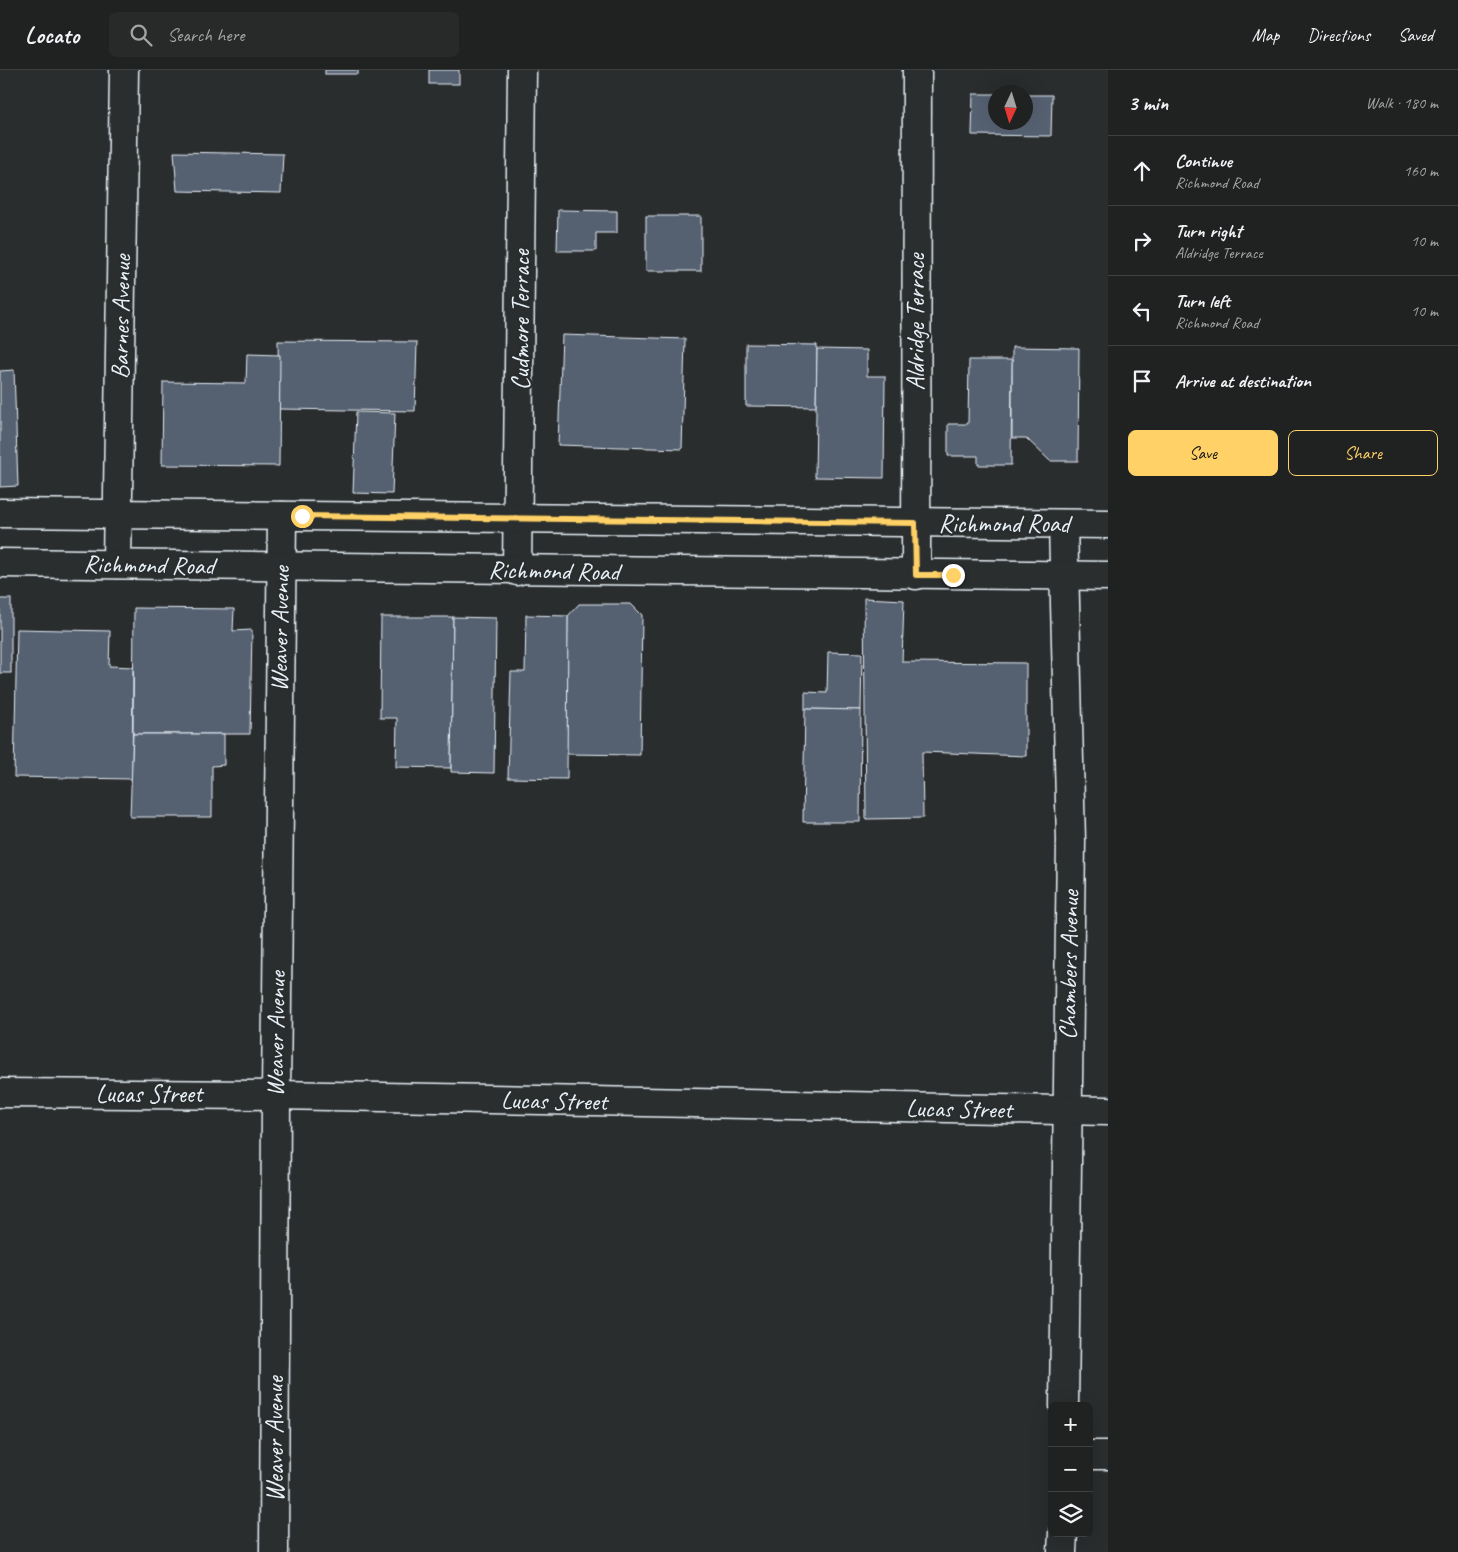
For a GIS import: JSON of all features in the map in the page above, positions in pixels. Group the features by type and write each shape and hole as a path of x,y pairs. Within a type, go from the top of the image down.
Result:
{"street":[{"name":"Barnes Avenue","path":"117,564 124,70"},
{"name":"Cudmore Terrace","path":"518,571 522,70"},
{"name":"Aldridge Terrace","path":"916,575 918,70"},
{"name":"Richmond Road","path":"0,513 1108,524"},
{"name":"Weaver Avenue","path":"274,1552 276,1095 282,516"},
{"name":"Chambers Avenue","path":"1064,524 1071,841 1066,1111 1064,1402"},
{"name":"Richmond Road","path":"0,563 518,571 1108,576"},
{"name":"Lucas Street","path":"0,1093 276,1095 1108,1111"},
{"path":"1093,1455 1108,1455"},
{"path":"1062,1552 1063,1537"}],"building":[{"path":"325,70 358,70 358,74 325,74"},
{"path":"429,70 459,70 459,84 429,84"},
{"path":"973,94 988,94 988,130 1033,130 1033,95 1052,95 1051,136 972,135"},
{"path":"174,152 283,154 281,193 177,191"},
{"path":"558,210 617,211 617,233 596,233 596,251 557,251"},
{"path":"646,216 701,216 701,271 646,271"},
{"path":"562,335 685,339 682,449 558,445"},
{"path":"278,341 417,342 415,411 279,409"},
{"path":"746,344 817,345 816,407 746,406"},
{"path":"1012,347 1079,348 1078,461 1050,461 1026,438 1012,438"},
{"path":"817,349 867,350 867,376 885,376 884,478 815,477"},
{"path":"247,354 280,355 279,466 162,465 163,382 246,383"},
{"path":"969,360 1012,360 1011,465 978,465 978,456 948,456 948,424 968,424"},
{"path":"14,370 18,486 0,487 0,371"},
{"path":"356,412 395,413 392,494 353,493"},
{"path":"864,598 904,600 902,662 1026,663 1026,756 922,752 923,818 866,819"},
{"path":"0,599 11,599 11,673 0,673"},
{"path":"579,604 631,604 642,615 640,755 566,754 568,616"},
{"path":"134,608 234,609 233,631 252,630 250,734 133,734"},
{"path":"526,615 568,616 567,779 508,778 511,672 525,672"},
{"path":"381,617 453,617 451,768 396,767 397,718 380,718"},
{"path":"453,617 496,618 494,773 451,772"},
{"path":"17,629 110,631 109,666 133,667 132,779 14,777"},
{"path":"828,652 862,653 861,710 805,709 805,692 827,693"},
{"path":"805,709 861,710 860,822 803,822"},
{"path":"133,734 224,734 224,765 212,766 212,817 130,817"}],"route":[{"path":"302,516 915,523 916,575 953,575"}]}
